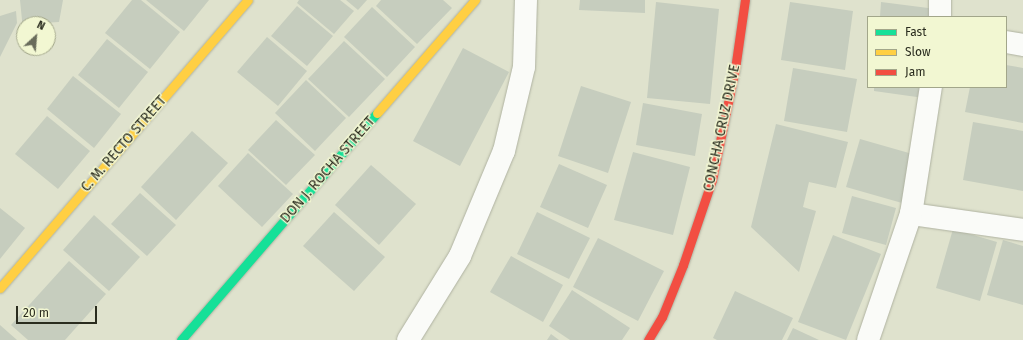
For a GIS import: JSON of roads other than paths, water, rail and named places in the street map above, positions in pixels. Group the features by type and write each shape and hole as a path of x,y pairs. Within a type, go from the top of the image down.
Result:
{"street":[{"name":"C. M. RECTO STREET","path":"0,288 248,0"},
{"name":"DON J. ROCHA STREET","path":"181,340 475,0"},
{"path":"408,340 460,256 504,151 524,67 526,0"},
{"name":"CONCHA CRUZ DRIVE","path":"648,340 662,318 683,265 712,180 735,69 745,0"},
{"path":"940,0 940,16"},
{"path":"1007,42 1023,45"},
{"path":"868,340 911,214 931,88"},
{"path":"911,214 1023,230"}]}
